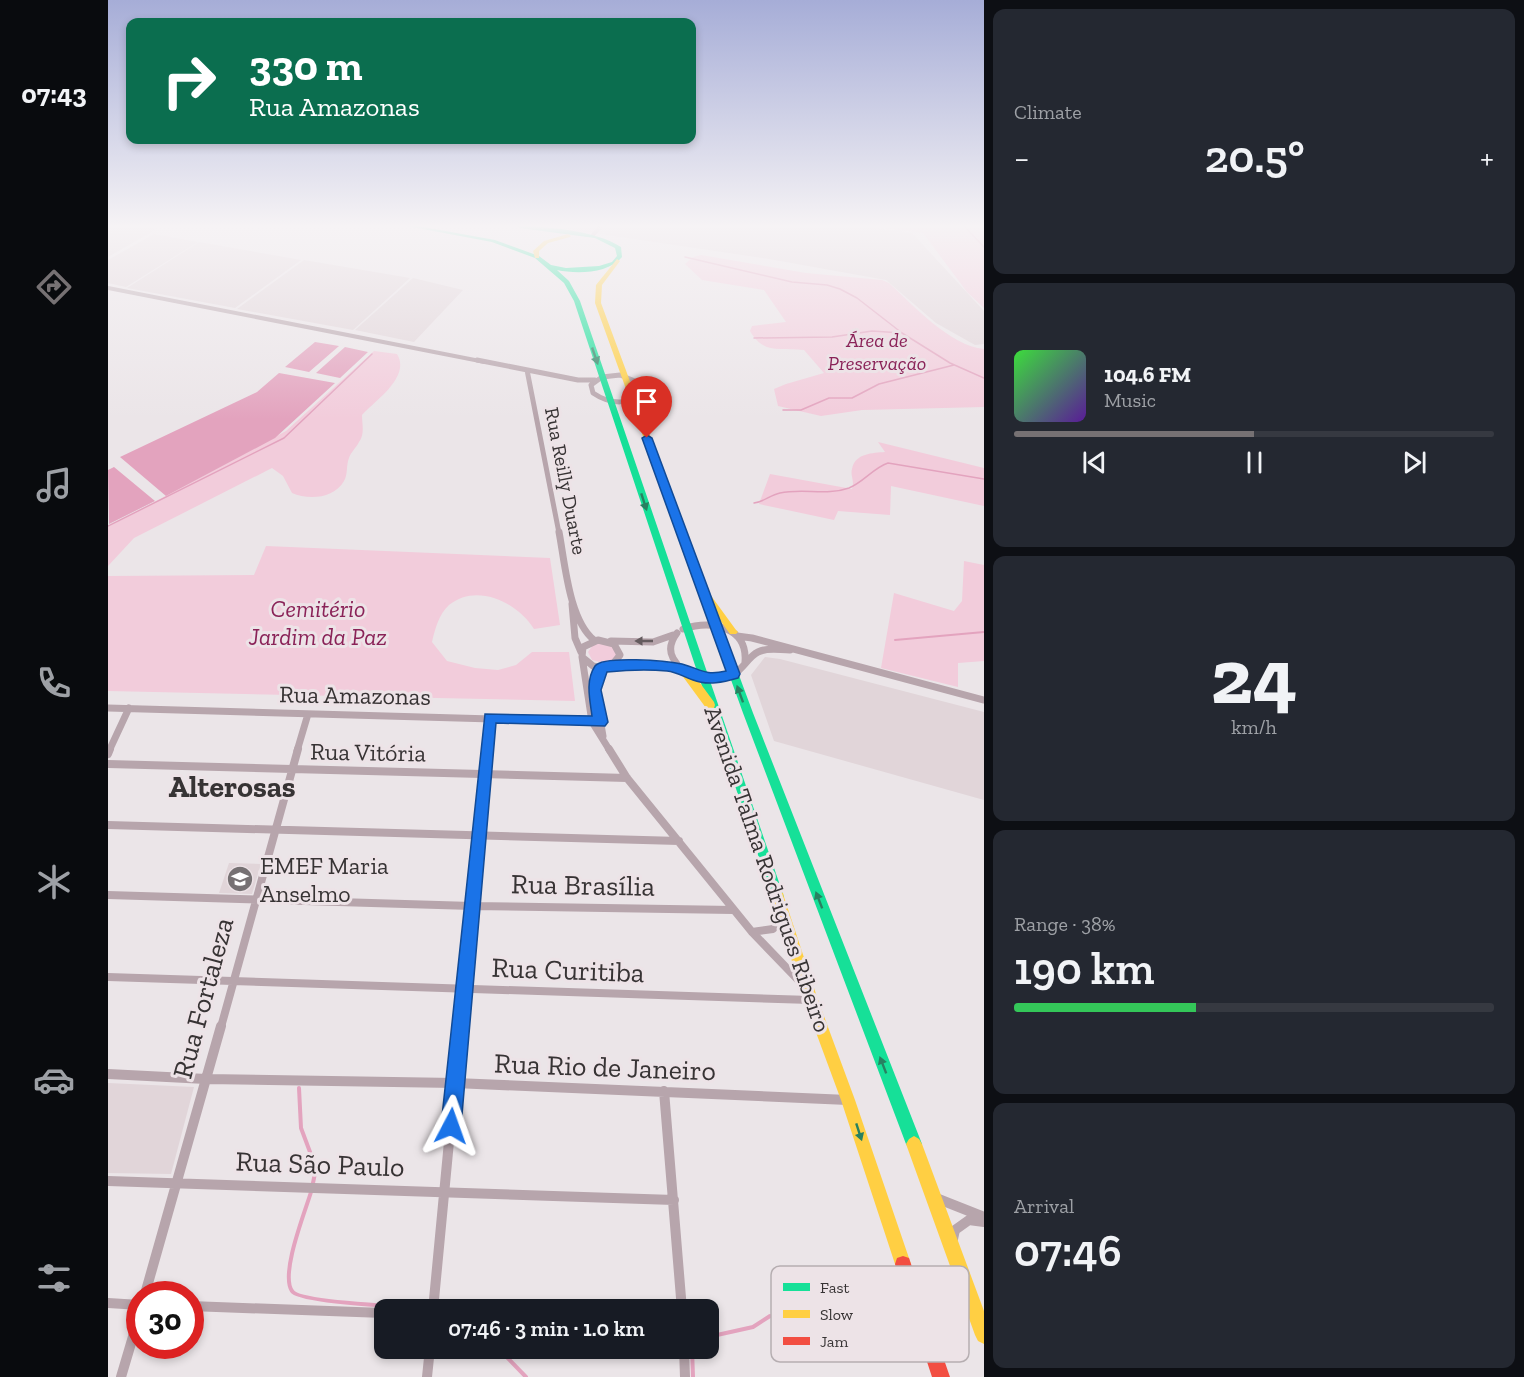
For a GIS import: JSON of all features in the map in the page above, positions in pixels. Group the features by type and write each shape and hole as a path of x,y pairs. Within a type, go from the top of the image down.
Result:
{"main road":[{"name":"Avenida Talma Rodrigues Ribeiro","path":"572,290 599,379 611,402 681,630 703,678 784,914 809,995 848,1101 904,1266"},
{"name":"Avenida Talma Rodrigues Ribeiro","path":"597,290 596,293 624,375 715,625 959,1266"},
{"path":"703,591 735,634"},
{"path":"684,670 713,708"},
{"name":"Avenida Talma Rodrigues Ribeiro","path":"969,1294 984,1335"},
{"name":"Avenida Talma Rodrigues Ribeiro","path":"936,1362 941,1377"}],"street":[{"path":"120,290 578,380 624,375"},
{"name":"Rua Reilly Duarte","path":"527,370 572,598 575,638 596,722 604,741 627,778 752,932 809,995"},
{"path":"591,387 599,379"},
{"path":"578,380 591,387 597,397 611,402 633,400"},
{"name":"Rua Reilly Duarte","path":"572,598 584,632 594,640"},
{"path":"804,651 764,650 752,655 734,674 717,679 703,678 684,670 650,665 604,667 586,663 581,655 588,643 594,640 661,641 698,624 715,625 735,634 804,651 984,700"},
{"path":"681,630 672,639 670,650 675,662 684,670"},
{"path":"735,634 746,651 745,663"},
{"path":"604,667 613,664 620,655 618,649 608,641"},
{"name":"Rua Reilly Duarte","path":"596,722 595,690 604,667"},
{"name":"Rua Amazonas","path":"108,708 596,722"},
{"path":"108,754 129,708"},
{"name":"Rua Fortaleza","path":"149,1281 178,1183 272,833 308,714"},
{"path":"434,1299 490,718"},
{"name":"Rua Vitória","path":"108,764 627,778"},
{"path":"108,825 272,833 477,835 679,841"},
{"name":"Rua Brasília","path":"108,895 472,906 734,910"},
{"path":"752,932 773,930 784,914"},
{"name":"Rua Curitiba","path":"108,976 465,988 809,995"},
{"name":"Rua Rio de Janeiro","path":"108,1074 206,1079 454,1083 848,1101"},
{"path":"664,1091 681,1299"},
{"name":"Rua São Paulo","path":"108,1181 674,1200"},
{"path":"934,1197 984,1219"},
{"path":"951,1245 955,1230 969,1220 984,1219"},
{"path":"108,1303 126,1304"},
{"path":"204,1307 374,1313"},
{"path":"121,1377 126,1359"},
{"path":"427,1377 428,1359"},
{"path":"684,1359 685,1377"}],"shaded area":[{"path":"139,290 259,290 235,308"},
{"path":"263,290 397,290 353,330 237,309"},
{"path":"399,290 463,290 414,342 355,330"},
{"path":"898,290 965,290 984,311 984,344 975,345 936,323"},
{"path":"315,342 339,346 309,372 285,367"},
{"path":"345,347 368,352 340,378 316,373"},
{"path":"279,373 335,383 275,438 166,496 120,457 257,392"},
{"path":"114,467 155,501 109,524 108,470"},
{"path":"765,657 984,712 984,800 774,741 751,675"},
{"name":"EMEF Maria Anselmo","path":"229,863 261,864 252,894 219,893"},
{"path":"108,1083 194,1087 171,1174 108,1173"}],"green space":[{"name":"Área de Preservação","path":"764,290 897,290 945,333 958,341 984,349 984,407 862,410 821,416 778,406 774,389 824,373 804,350 767,347 755,339 750,331 752,326 786,322"},
{"path":"966,290 984,290 984,308"},
{"path":"374,351 397,354 400,363 399,371 390,388 362,415 362,436 350,456 345,479 340,487 327,495 305,497 292,493 283,476 272,468 134,538 108,566 108,527 286,431"},
{"name":"Área de Preservação","path":"878,442 984,468 984,506 891,486 890,515 838,511 834,520 759,504 770,474 852,489 852,472 857,460 865,455 885,452"},
{"name":"Cemitério Jardim da Paz","path":"266,546 550,558 560,625 534,629 518,611 507,604 496,599 472,595 460,598 449,605 438,622 432,642 447,661 475,668 498,670 516,665 532,652 569,652 575,701 108,691 108,576 254,575"},
{"path":"964,561 984,565 984,661 958,663 958,687 881,668 894,593 954,611 962,601"},
{"path":"609,644 617,650 616,658 608,664 592,660 588,652 593,645"}],"waterway":[{"path":"842,290 857,298 902,333"},
{"path":"754,338 832,337 872,331 902,333"},
{"path":"902,333 950,363 984,378"},
{"path":"108,526 284,438 372,354"},
{"path":"783,410 801,410 829,398 852,398 879,384 954,365"},
{"path":"754,503 780,493 849,488 888,463 984,479"},
{"path":"895,640 984,632"},
{"path":"299,1088 301,1128 316,1168 313,1183"},
{"path":"311,1192 291,1257 289,1283 292,1291 314,1299 374,1305"},
{"path":"719,1335 753,1327 770,1316"},
{"path":"509,1359 526,1377"},
{"path":"692,1359 693,1377"}],"traffic: fast":[{"path":"571,290 577,301 778,897"},
{"path":"670,500 748,713 914,1144"}],"traffic: slow":[{"path":"599,290 598,303 670,500"},
{"path":"709,599 733,632"},
{"path":"685,671 710,705"},
{"path":"778,897 811,1000 848,1100 903,1264"},
{"path":"914,1144 959,1266"},
{"path":"969,1294 984,1335"}],"traffic: jam":[{"path":"936,1362 941,1377"}],"place":[{"name":"EMEF Maria Anselmo","path":"240,879"}],"district":[{"name":"Alterosas","path":"232,787"}],"route":[{"path":"451,1126 477,835 490,718 600,722 595,690 601,668 627,665 667,666 682,669 698,677 712,679 734,674 647,438"}]}
